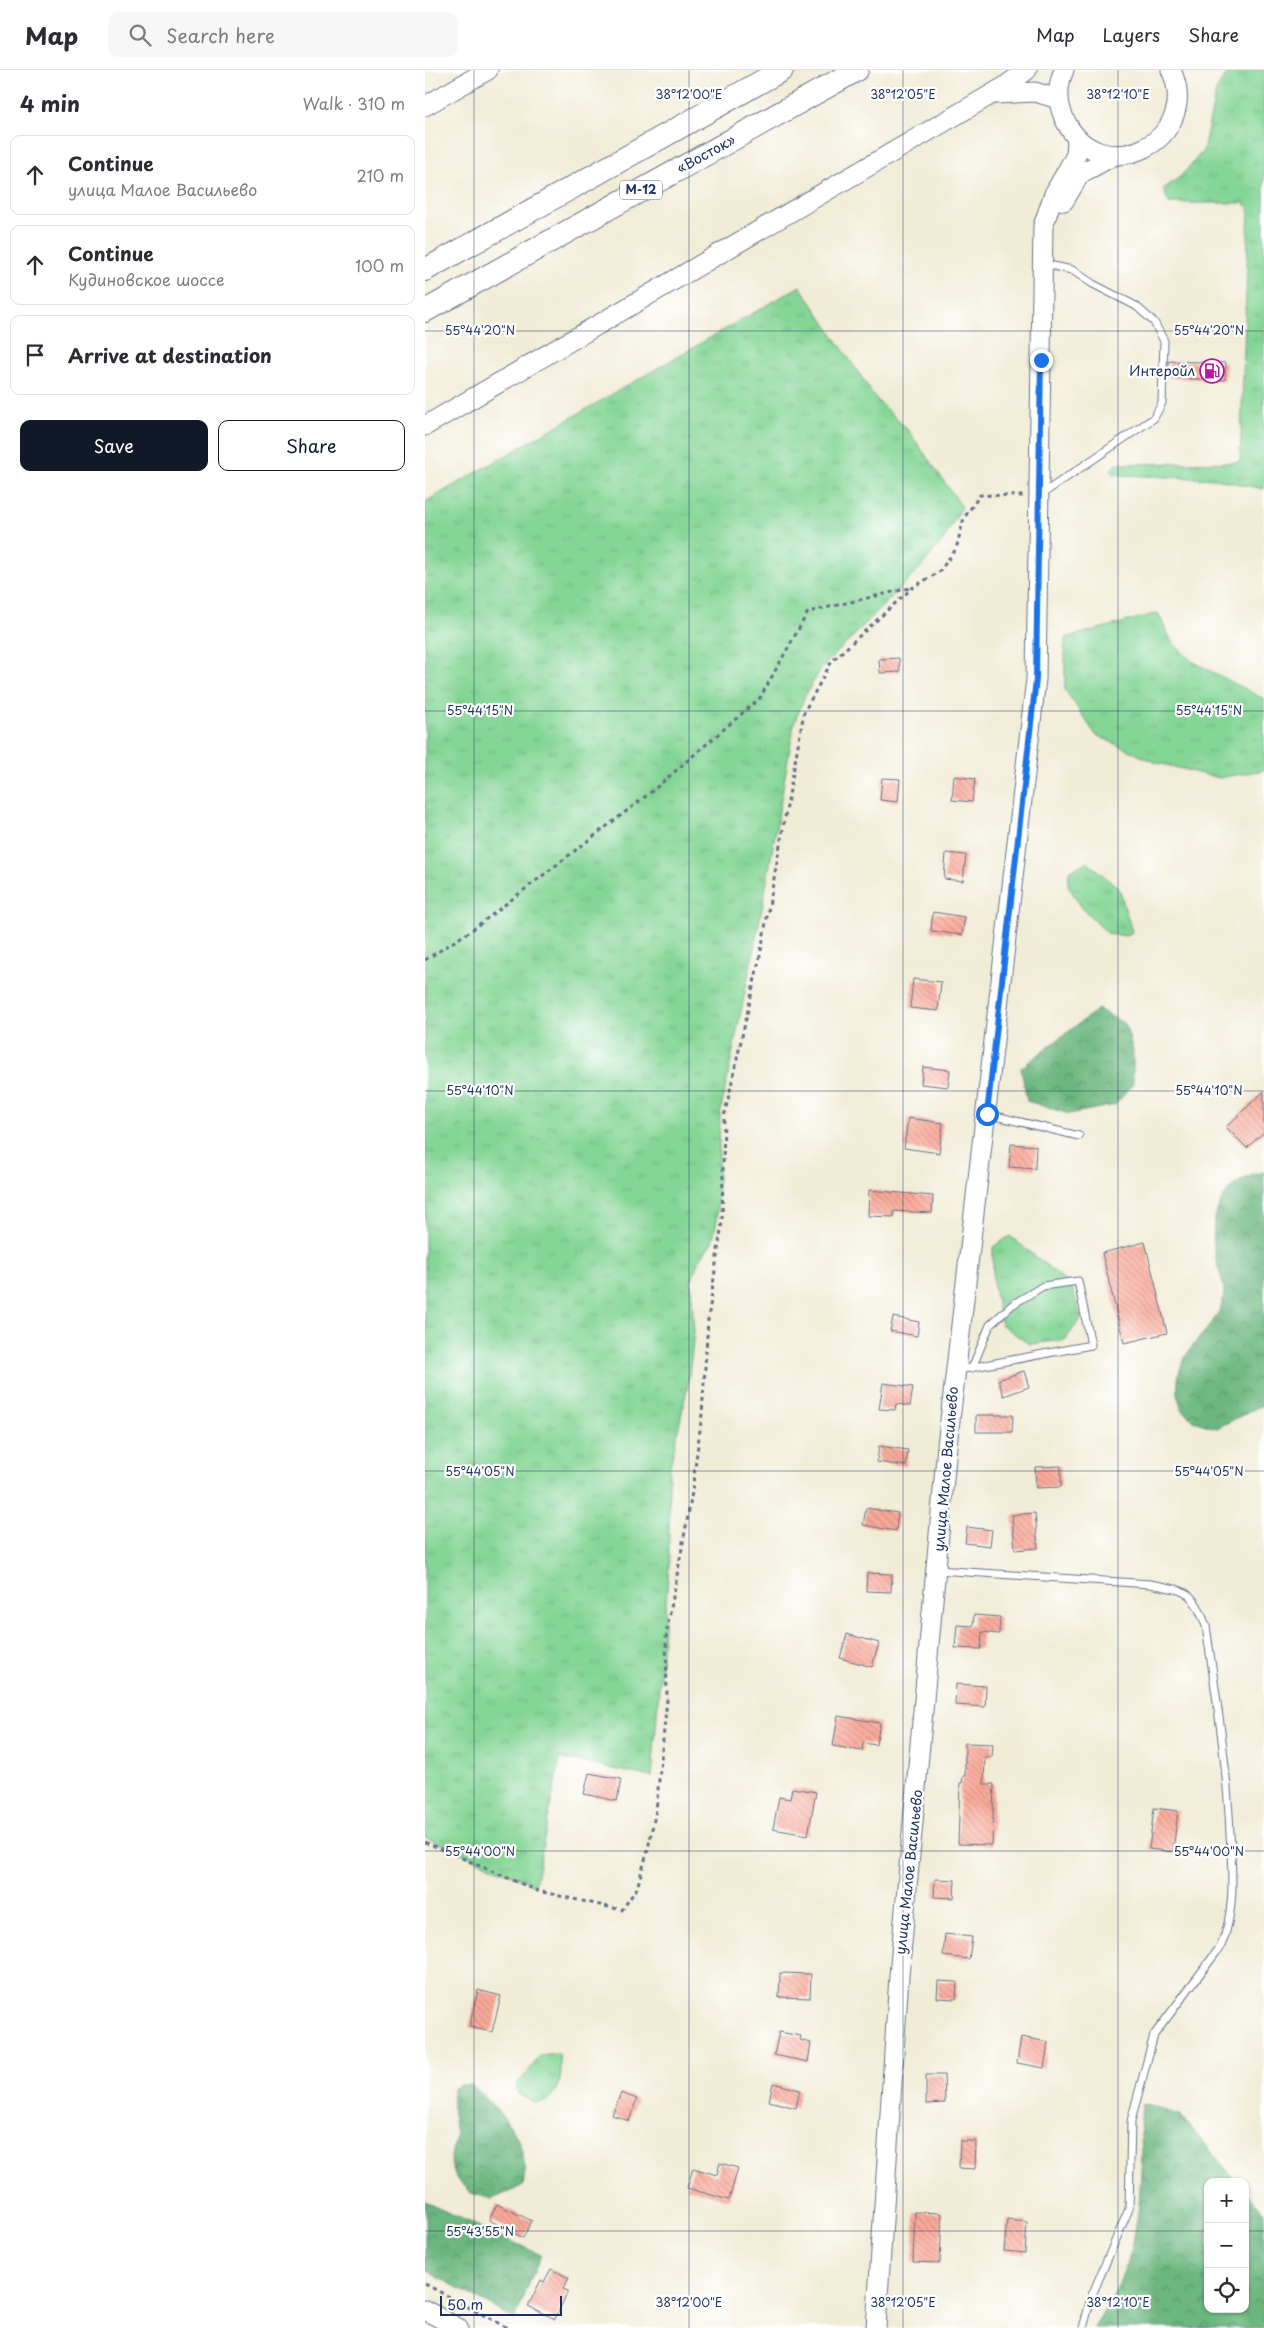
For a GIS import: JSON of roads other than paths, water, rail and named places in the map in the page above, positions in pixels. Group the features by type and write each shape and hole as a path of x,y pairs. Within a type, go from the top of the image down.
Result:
{"highway":[{"name":"М-12","path":"425,270 782,70"},
{"name":"«Восток»","path":"425,311 857,70"}],"main road":[{"path":"425,106 489,70"},
{"path":"425,426 990,95 1027,70"},
{"path":"1065,70 1059,87 1058,99 1067,125 1085,146 1099,152 1115,155"},
{"path":"1044,264 1063,202 1080,174 1115,155 1141,150 1162,136 1175,112 1176,75"},
{"path":"990,95 1018,91 1035,92 1058,99"},
{"path":"1044,264 1043,226 1054,194 1076,155 1077,138"},
{"name":"улица Малое Васильево","path":"875,2328 899,1976 937,1570 964,1369 987,1114 1035,688 1044,264"},
{"path":"425,2310 458,2328"}],"lane":[{"path":"1040,496 1153,418 1162,403 1164,350 1164,341 1155,322 1136,306 1093,284 1073,270 1044,264"},
{"path":"987,1114 1079,1136"},
{"path":"1078,1281 1091,1345 964,1369 990,1325 1012,1305 1043,1286 1078,1281"},
{"path":"937,1570 1150,1584 1184,1590 1197,1604 1206,1626 1227,1774 1233,1884 1228,1929 1221,1946 1153,2035 1131,2121 1129,2209 1092,2295 1083,2328"}],"place":[{"name":"Интеройл","path":"1212,371"}]}
